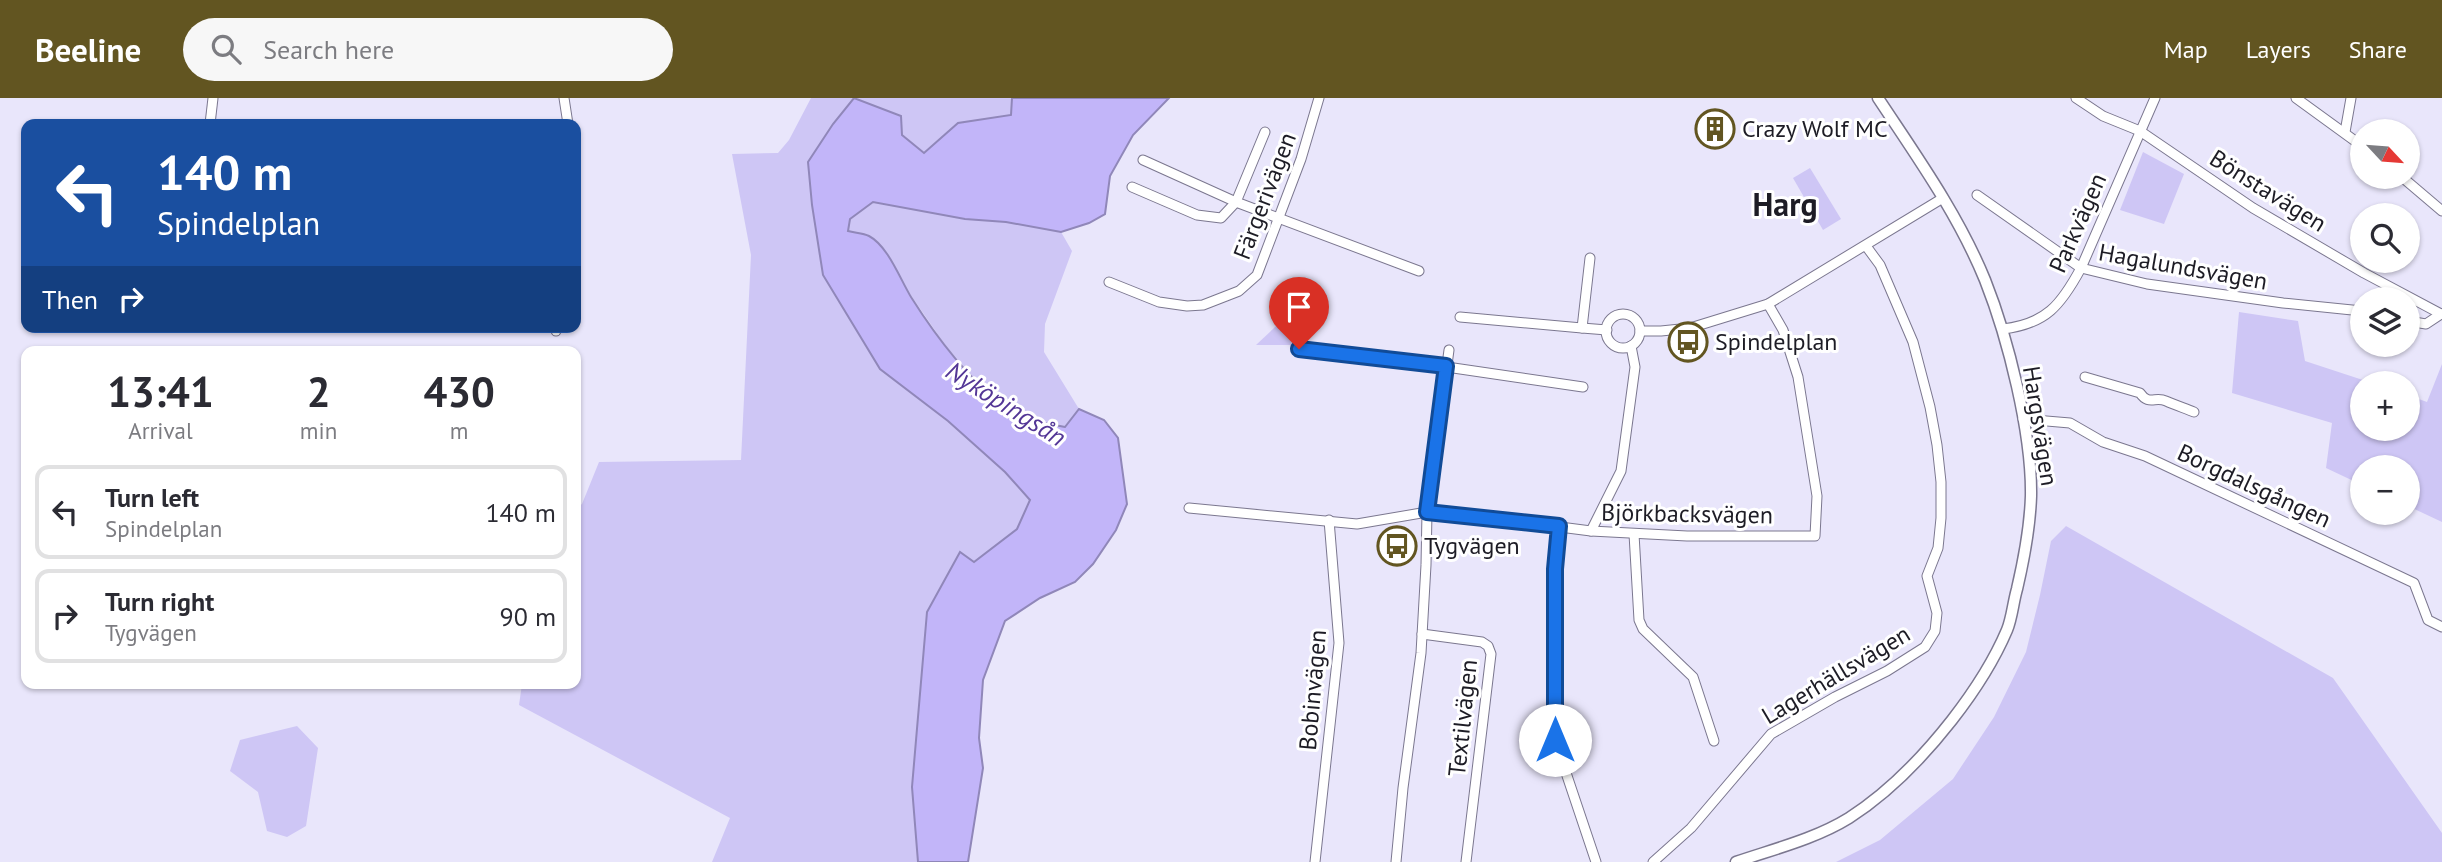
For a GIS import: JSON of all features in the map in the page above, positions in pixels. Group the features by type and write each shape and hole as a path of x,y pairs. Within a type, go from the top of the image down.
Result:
{"street":[{"path":"211,119 213,98"},
{"path":"564,98 567,119"},
{"name":"Färgerivägen","path":"1109,282 1159,302 1187,306 1203,305 1239,290 1257,275 1309,135 1319,98"},
{"name":"Hargsvägen","path":"1736,862 1814,836 1849,818 1886,790 1933,745 1974,691 2007,630 2023,563 2031,496 2023,419 2003,329 1973,254 1943,198 1878,98"},
{"name":"Bönstavägen","path":"2076,98 2103,116 2140,131 2253,208 2364,273 2442,312"},
{"name":"Parkvägen","path":"2003,329 2020,327 2048,315 2067,295 2155,98"},
{"path":"2296,98 2350,136"},
{"path":"2345,132 2351,98"},
{"path":"1132,187 1197,215 1221,218 1236,202 1265,132"},
{"path":"1143,160 1236,202 1419,271"},
{"path":"2416,189 2442,212"},
{"name":"Hagalundsvägen","path":"1977,194 2081,268 2147,284 2350,310"},
{"path":"1640,331 1690,328 1768,304 1943,198"},
{"name":"Lagerhällsvägen","path":"1653,862 1691,828 1771,734 1925,647 1935,631 1937,613 1927,576 1937,548 1941,519 1937,445 1913,342 1880,265 1866,246"},
{"path":"1582,328 1590,258"},
{"name":"Björkbacksvägen","path":"1559,526 1634,534 1815,536 1817,496 1798,377 1783,330 1768,304"},
{"path":"2420,323 2426,324 2442,312"},
{"path":"1621,314 1632,316 1640,331 1638,339 1631,346 1616,346 1609,340 1607,330 1611,320 1621,314"},
{"path":"1460,317 1607,330"},
{"path":"1591,531 1621,471 1634,367 1631,346"},
{"path":"1299,349 1446,366 1583,387"},
{"path":"1396,862 1422,634 1427,512 1449,350"},
{"path":"2085,377 2194,412"},
{"name":"Borgdalsgången","path":"2023,419 2070,423 2103,442 2146,456 2414,583 2428,620 2442,627"},
{"path":"1189,508 1357,524 1427,512 1559,526 1555,569 1555,740 1595,862"},
{"name":"Bobinvägen","path":"1315,862 1339,643 1329,520"},
{"path":"1634,534 1638,607 1643,629 1693,677 1714,741"},
{"name":"Textilvägen","path":"1422,634 1482,642 1488,646 1491,654 1466,862"}],"shaded area":[{"path":"811,98 854,98 808,162 880,369 948,421 1005,472 1030,500 1017,529 974,563 961,552 918,862 712,862 730,818 519,705 521,689 581,689 581,505 599,462 741,460 751,255 732,154 778,153 789,140"},
{"path":"854,98 901,116 902,135 924,153 958,123 1011,115 1012,98 1169,98 1133,135 1110,176 1105,214 1089,223 1061,232 1006,222 965,219 873,202 850,219 848,231 869,236 882,247 940,340 975,380 1000,403 1023,416 1065,427 1079,409 1104,420 1118,438 1127,504 1116,530 1093,564 1075,582 1040,598 1005,621 983,680 979,738 983,768 968,862 918,862 912,787 927,612 960,552 974,562 1017,529 1030,500 1005,472 948,421 880,369 823,275 808,162"},
{"path":"857,98 1012,98 1012,115 958,123 924,154"},
{"path":"2143,152 2184,174 2164,224 2120,210"},
{"path":"1810,168 1841,219 1823,230 1793,178"},
{"path":"872,202 965,219 1006,222 1061,232 1072,251 1045,324 1044,352 1079,409 1065,427 1037,422 1002,405 945,345 897,275 885,251 848,231 850,219"},
{"path":"1292,311 1297,345 1256,345"},
{"path":"2239,312 2298,321 2305,361 2350,376 2350,441 2420,441 2420,399 2427,402 2442,364 2442,522 2420,512 2420,455 2350,455 2350,479 2326,468 2332,423 2232,393"},
{"path":"2066,526 2333,678 2442,833 2442,862 1836,862 1880,840 1953,779 1994,717 2026,652 2051,541"},
{"path":"297,726 318,748 306,826 287,837 267,831 258,792 230,771 240,740"}],"place":[{"name":"Crazy Wolf MC","path":"1715,129"},
{"name":"Spindelplan","path":"1688,342"},
{"name":"Tygvägen","path":"1397,546"}],"district":[{"name":"Harg","path":"1785,205"}],"route":[{"path":"1299,349 1446,366 1427,512 1559,526 1555,569 1555,740"}],"water label":[{"name":"Nyköpingsån","path":"1006,404"}]}
